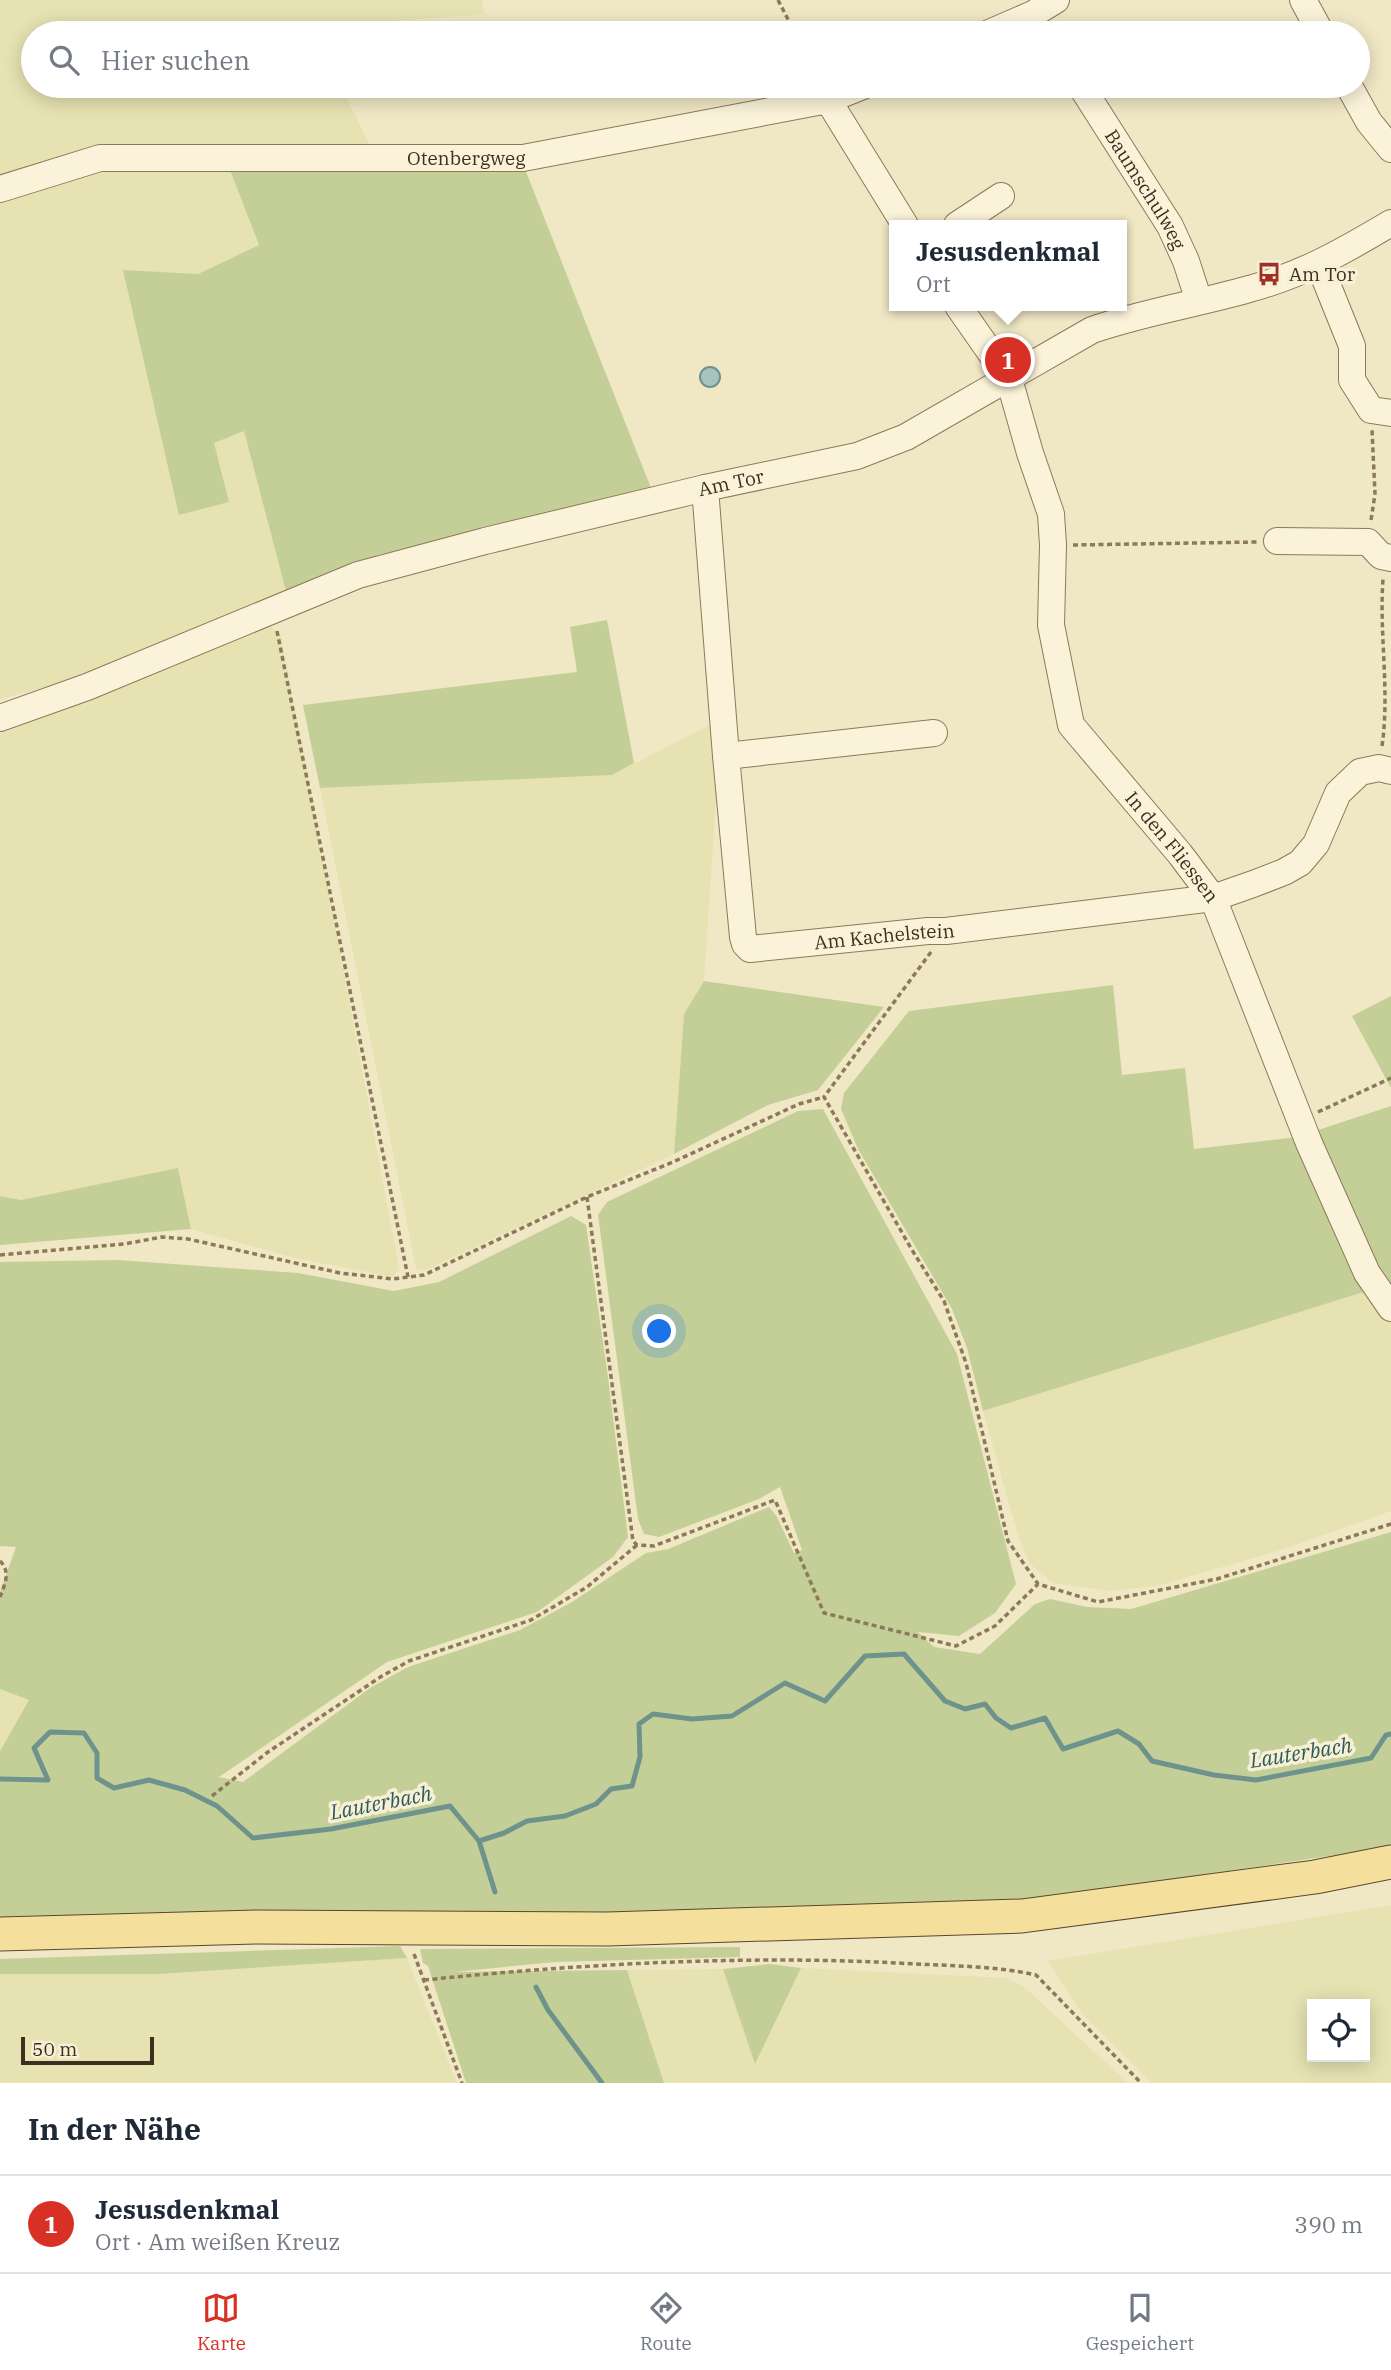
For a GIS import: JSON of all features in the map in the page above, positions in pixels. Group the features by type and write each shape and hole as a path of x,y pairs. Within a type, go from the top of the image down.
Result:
{"main road":[{"path":"0,1934 256,1927 608,1929 1022,1916 1315,1877 1391,1862"}],"street":[{"path":"1042,21 1056,0"},
{"path":"1303,0 1314,21"},
{"name":"Otenbergweg","path":"0,189 100,158 523,158 833,98"},
{"name":"Baumschulweg","path":"1089,98 1170,226 1186,261 1199,301"},
{"path":"1356,98 1369,122 1391,149"},
{"path":"828,100 902,220"},
{"path":"965,220 1001,196"},
{"name":"Am Tor","path":"0,718 87,687 358,575 705,488 857,456 906,438 1092,330 1125,319 1250,289 1318,264 1391,223"},
{"path":"1318,264 1352,346 1352,380 1381,412"},
{"name":"In den Fliessen","path":"961,311 1009,379 1051,514 1051,625 1071,725 1180,854 1213,898 1300,1120 1367,1273 1391,1308"},
{"name":"Am Kachelstein","path":"705,488 743,937 750,948 946,931 1213,898 1284,872 1300,863 1316,844 1338,793 1360,772 1385,770"},
{"path":"1277,541 1380,552"},
{"path":"726,755 934,733"}],"path":[{"path":"778,0 788,21"},
{"path":"1381,412 1375,494 1380,552 1384,567 1381,613 1385,770"},
{"path":"1053,545 1277,541"},
{"path":"273,609 408,1277"},
{"path":"0,1255 124,1244 162,1237 188,1239 340,1273 393,1279 424,1275 587,1196 673,1162 799,1104 824,1097 946,931"},
{"path":"1300,1120 1391,1078"},
{"path":"824,1097 944,1301 967,1363 1008,1541 1038,1584 1098,1602 1217,1579 1391,1524"},
{"path":"587,1196 634,1541 637,1545"},
{"path":"212,1796 268,1752 409,1661 531,1620 587,1587 637,1545 654,1546 775,1500 824,1613 956,1646 995,1626 1038,1584"},
{"path":"0,1561 6,1569 6,1581 0,1597"},
{"path":"406,1929 462,2083"},
{"path":"424,1980 554,1967 771,1960 1011,1969 1036,1975 1141,2083"}],"shaded area":[{"path":"0,0 482,0 484,14 392,21 21,21 21,98 347,98 373,152 132,147 0,182"},
{"path":"228,165 259,245 198,274 124,270 214,443 244,430 287,595 81,678 0,699 0,197 102,166"},
{"path":"269,625 281,636 399,1268 393,1277 295,1258 191,1229 178,1168 21,1200 0,1196 0,733"},
{"path":"714,723 719,754 704,981 684,1014 674,1154 426,1270 416,1269 320,788 612,775"},
{"path":"1370,1290 1391,1319 1391,1511 1281,1550 1157,1586 1109,1591 1053,1583 1030,1564 1018,1535 983,1411"},
{"path":"0,1689 29,1700 0,1751"},
{"path":"1391,1905 1391,2083 1152,2083 1083,2015 1048,1961"},
{"path":"407,1958 457,2083 0,2083 0,1974 159,1974"},
{"path":"801,1968 1006,1978 1023,1986 1128,2083 664,2083 627,1970 723,1969 755,2063"}],"green space":[{"path":"523,164 651,488 478,533 381,554 287,595 244,431 214,443 229,502 179,515 123,270 198,274 259,245 228,165"},
{"path":"607,620 634,763 612,775 320,788 303,705 577,672 570,627"},
{"path":"704,981 884,1007 818,1090 768,1105 674,1154 684,1014"},
{"path":"1113,985 1122,1075 1185,1068 1194,1149 1297,1137 1370,1290 983,1411 967,1348 952,1309 858,1149 841,1109 844,1093 909,1011"},
{"path":"1391,996 1391,1088 1352,1016"},
{"path":"1391,1106 1391,1293 1312,1132"},
{"path":"823,1109 957,1354 1016,1584 995,1613 959,1636 918,1632 934,1647 980,1654 1035,1604 1050,1599 1087,1607 1131,1609 1391,1532 1391,1847 1023,1901 660,1923 0,1927 0,1751 29,1700 0,1689 0,1592 16,1547 0,1546 0,1262 118,1260 298,1273 394,1291 439,1282 571,1216 586,1225 628,1537 613,1557 537,1612 387,1662 219,1777 243,1782 370,1688 408,1667 520,1630 572,1602 646,1553 668,1549 769,1507 777,1517 794,1553 802,1550 780,1487 759,1499 659,1537 644,1534 638,1519 598,1215 607,1202 798,1111"},
{"path":"178,1168 191,1229 0,1245 0,1196 21,1200"},
{"path":"400,1946 407,1958 159,1974 0,1974 0,1959"},
{"path":"740,1947 740,1957 555,1962 453,1972 627,1970 664,2083 466,2083 420,1949"},
{"path":"770,1964 801,1968 755,2064 723,1969"}],"water":[{"path":"710,367 717,370 720,377 717,384 710,387 703,384 700,377 703,370"}],"waterway":[{"name":"Lauterbach","path":"0,1779 48,1780 34,1748 50,1732 84,1733 97,1753 97,1778 114,1788 149,1780 185,1790 217,1806 253,1838 331,1829 450,1806 479,1841 504,1833 527,1821 565,1816 596,1804 611,1789 632,1786 640,1757 639,1724 653,1714 692,1719 732,1716 785,1683 825,1701 865,1656 904,1654 945,1701 965,1709 985,1704 996,1718 1011,1728 1045,1718 1063,1749 1118,1731 1139,1744 1152,1761 1214,1775 1256,1780 1371,1758 1386,1735 1391,1734"},
{"path":"479,1841 495,1892"},
{"path":"536,1987 548,2010 602,2083"}],"place":[{"name":"Am Tor","path":"1269,274"},
{"name":"Jesusdenkmal","path":"1008,360"}]}
